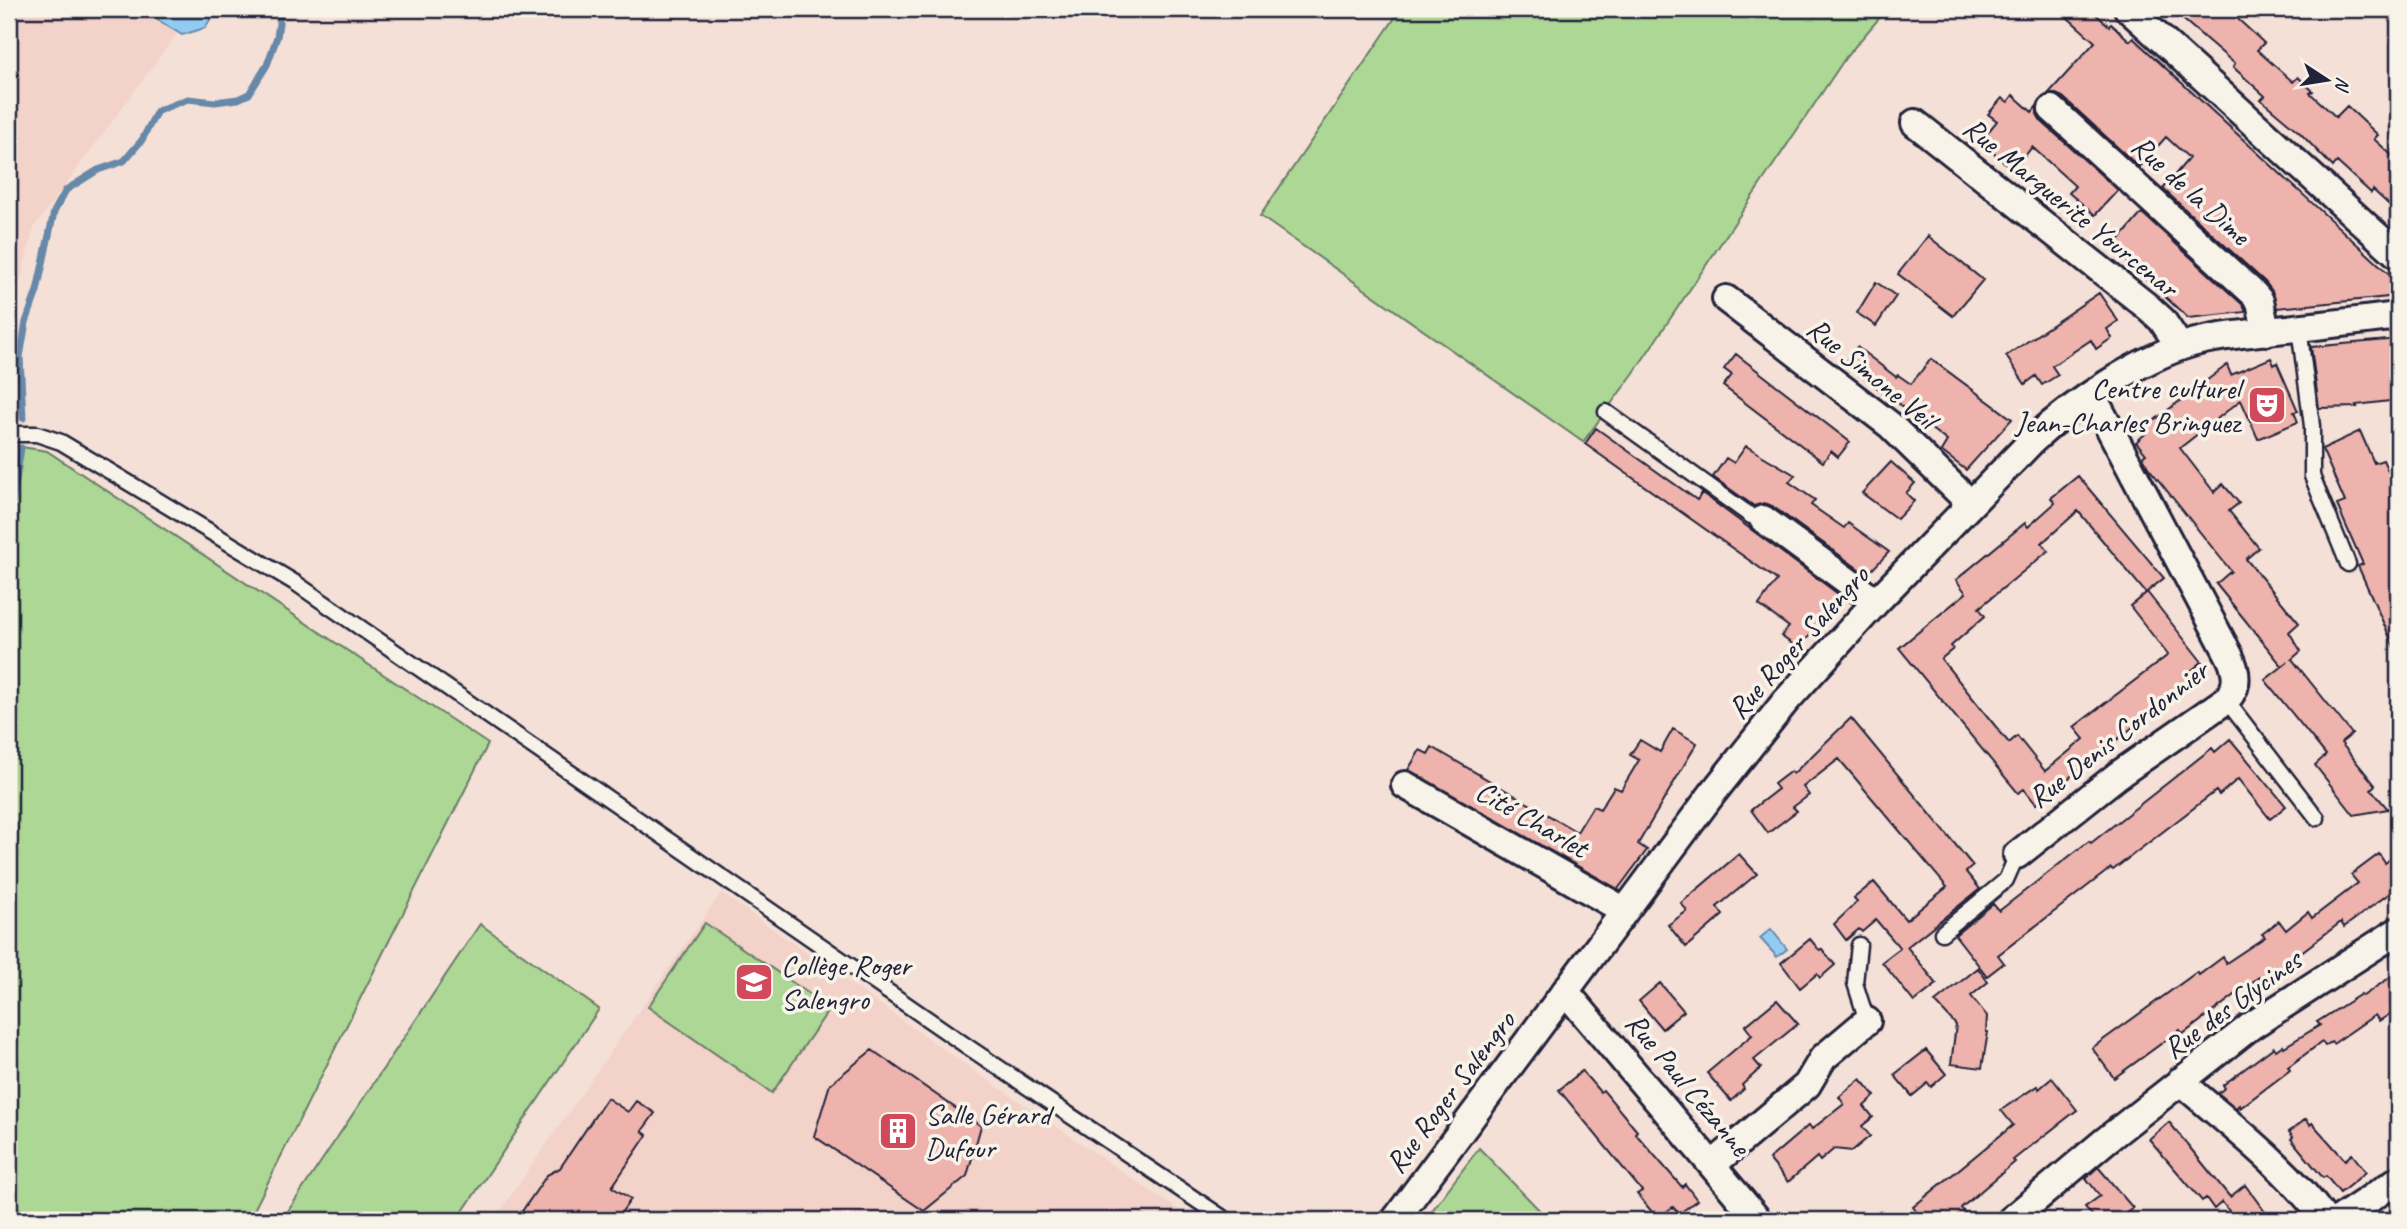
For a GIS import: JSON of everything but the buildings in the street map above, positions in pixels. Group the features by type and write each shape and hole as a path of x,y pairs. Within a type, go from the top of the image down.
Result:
{"street":[{"path":"2128,9 2398,255"},
{"name":"Rue de la Dime","path":"2052,109 2255,294 2260,301 2266,332"},
{"name":"Rue Marguerite Yourcenar","path":"1915,123 2150,308 2162,320 2180,347"},
{"name":"Rue Simone Veil","path":"1726,299 1890,425 1971,504"},
{"name":"Rue Roger Salengro","path":"1395,1220 1712,794 1785,702 1876,602 2033,440 2092,395 2143,364 2180,347 2209,339 2398,316"},
{"name":"Rue Denis Cordonnier","path":"2017,855 2118,775 2226,700 2231,695 2237,677 2233,662 2092,395"},
{"path":"1763,519 1876,602"},
{"name":"Cité Charlet","path":"1405,785 1626,911"},
{"name":"Rue des Glycines","path":"2024,1216 2107,1140 2180,1082 2268,1015 2398,930"},
{"name":"Rue Paul Cézanne","path":"1566,992 1758,1220"},
{"path":"1712,1165 1807,1085 1824,1058 1867,1021"},
{"path":"2180,1082 2284,1172 2309,1198 2325,1220"},
{"path":"2338,1220 2398,1180"}],"lane":[{"path":"2299,328 2312,426 2312,476 2348,565"},
{"path":"1606,412 1751,516 1763,519"},
{"path":"11,433 37,434 61,442 297,584 971,1049 1226,1220"},
{"path":"2226,700 2317,818"},
{"path":"1942,933 2007,880 2017,855"},
{"path":"1859,945 1855,983 1867,1021"}],"shaded area":[{"path":"9,9 195,9 34,227 9,325"},
{"name":"Collège Roger Salengro","path":"721,893 973,1070 1193,1220 494,1220"}],"green space":[{"path":"1401,9 1887,9 1846,57 1633,374 1583,442 1260,216"},
{"path":"9,445 47,451 488,744 249,1220 48,1220 9,1205"},
{"path":"705,923 830,1008 772,1093 648,1007"},
{"path":"480,924 599,1009 457,1220 282,1220"},
{"path":"1479,1148 1549,1220 1425,1220"}],"water":[{"path":"156,9 217,9 205,28 182,35 158,20"},
{"path":"1771,929 1787,949 1777,957 1760,938"}],"waterway":[{"path":"23,418 20,357 26,322 37,291 54,212 66,190 98,170 124,161 142,140 157,111 188,99 215,102 238,99 249,94 267,65 277,37 281,9"},
{"path":"9,526 21,448"}],"place":[{"name":"Centre culturel Jean-Charles Bringuez","path":"2267,405"},
{"name":"Collège Roger Salengro","path":"754,982"},
{"name":"Salle Gérard Dufour","path":"898,1131"}]}
